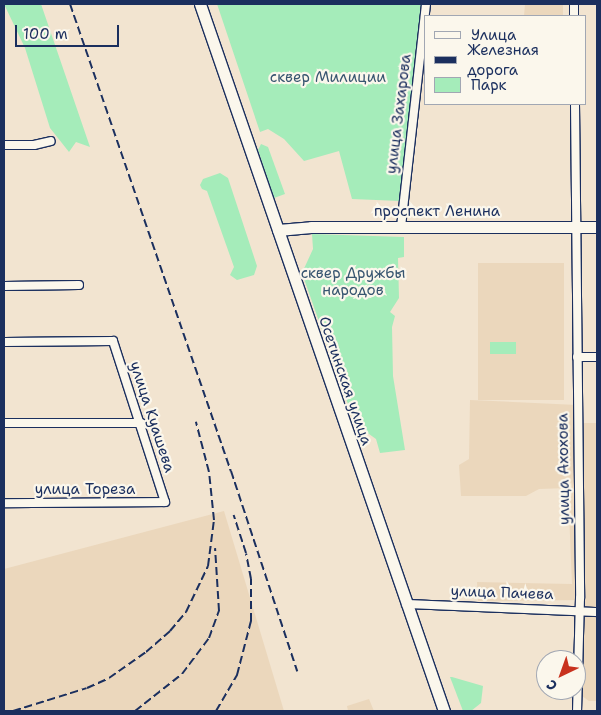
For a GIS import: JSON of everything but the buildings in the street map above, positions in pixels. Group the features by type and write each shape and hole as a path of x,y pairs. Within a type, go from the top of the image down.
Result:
{"main road":[{"name":"Осетинская улица","path":"200,4 444,711"},
{"name":"проспект Ленина","path":"278,230 311,227 597,227"}],"street":[{"name":"улица Захарова","path":"401,227 424,22"},
{"name":"улица Ахохова","path":"575,105 578,711"},
{"path":"4,145 34,145 51,141"},
{"path":"4,286 79,285"},
{"name":"улица Куашева","path":"4,342 113,341 165,502"},
{"path":"577,357 597,357"},
{"path":"4,423 141,423"},
{"name":"улица Тореза","path":"4,503 165,502"},
{"name":"улица Пачева","path":"406,604 597,612"}],"shaded area":[{"path":"525,4 563,4 563,15 524,15"},
{"path":"478,263 564,263 564,400 478,400"},
{"path":"470,400 577,405 578,423 597,423 597,701 589,701 586,699 586,650 583,650 584,600 478,601 477,582 572,584 568,488 539,489 526,496 461,496 459,465 469,459"},
{"path":"224,511 284,711 4,711 4,569"},
{"path":"369,699 374,711 348,711 347,706"}],"green space":[{"path":"4,4 41,4 90,147 76,142 69,152 50,128 25,48"},
{"name":"сквер Милиции","path":"217,4 423,4 400,201 352,199 339,151 304,161 284,139 268,129 260,132"},
{"path":"261,144 268,147 285,194 274,198 258,150"},
{"path":"220,173 228,178 257,266 254,275 237,280 230,275 234,267 207,191 202,189 200,185 203,179"},
{"name":"сквер Дружбы народов","path":"312,234 404,237 404,257 398,258 399,298 390,312 395,316 392,327 393,376 405,450 380,453 376,439 355,424 302,273 313,249"},
{"path":"490,342 516,342 516,354 490,354"},
{"path":"450,677 483,686 481,703 471,711 463,711"}],"railway":[{"path":"70,4 231,471 297,671"},
{"path":"13,711 87,688 109,678 146,652 170,631 186,612 208,566 214,520 209,472 196,422"},
{"path":"216,711 237,675 251,621 251,579 246,553 234,515"},
{"path":"135,711 182,674 209,638 219,611 215,548"}]}
